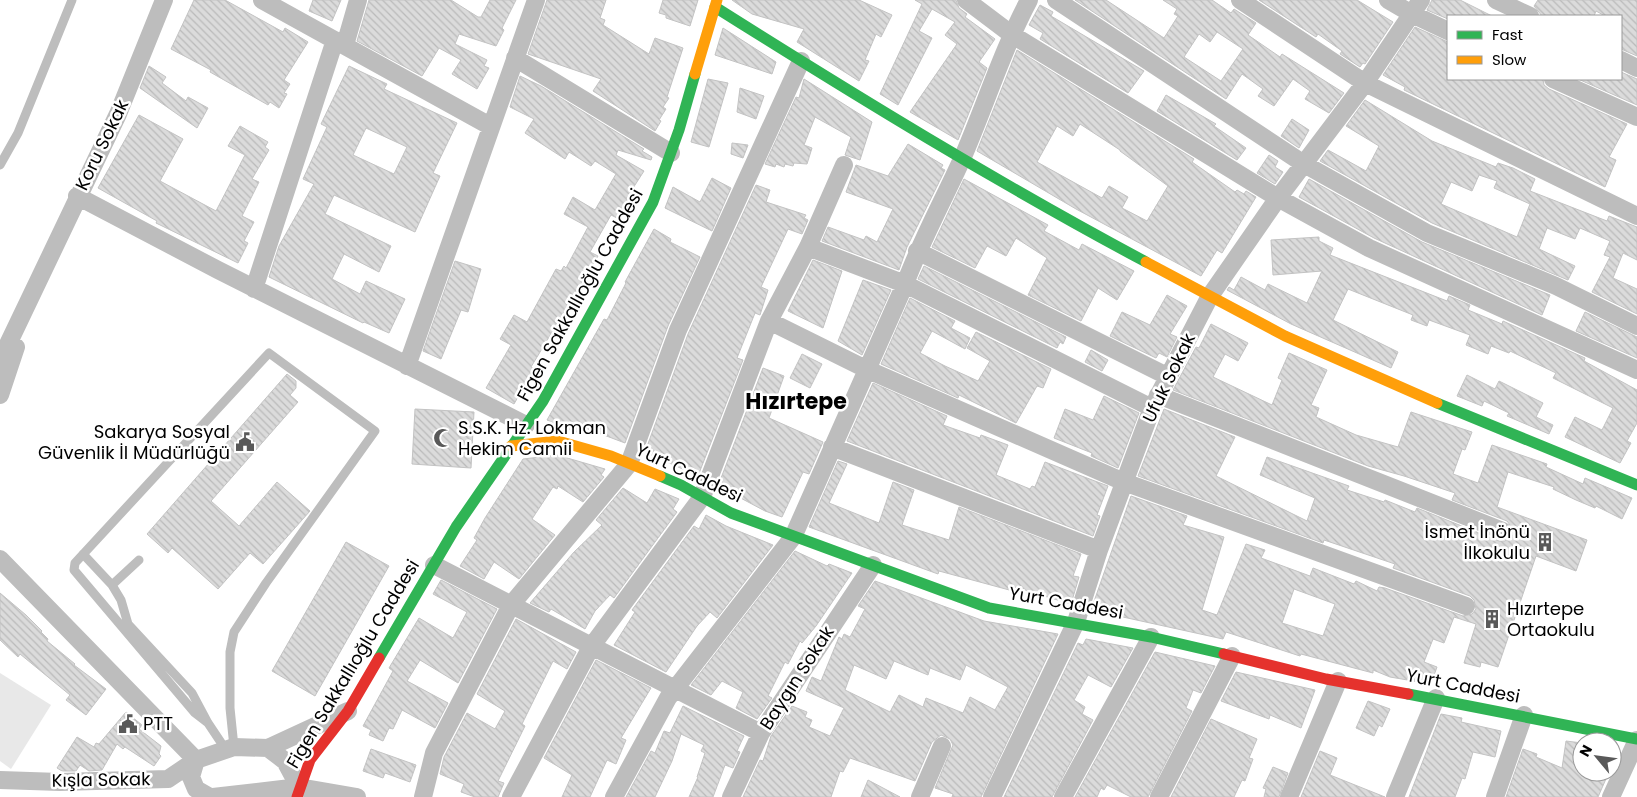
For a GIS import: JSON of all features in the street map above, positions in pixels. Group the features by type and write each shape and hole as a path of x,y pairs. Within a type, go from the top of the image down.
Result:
{"street":[{"name":"Koru Sokak","path":"35,288 77,196 118,114 164,0"},
{"path":"262,0 490,126"},
{"path":"254,289 340,42 358,0"},
{"path":"407,366 536,0"},
{"path":"966,0 1011,34 1278,198 1369,248 1637,370"},
{"path":"614,797 675,689 792,537 905,284 917,251 962,159 1011,34 1029,0"},
{"path":"1056,0 1304,164 1427,234 1556,286 1637,326"},
{"path":"1240,0 1365,83 1637,216"},
{"path":"1388,0 1417,7 1447,30"},
{"path":"1496,0 1528,15"},
{"path":"716,4 801,61 962,159 1069,221 1285,336 1395,385 1637,485"},
{"name":"Figen Sakkallıoğlu Caddesi","path":"298,792 310,760 348,711 456,527 543,402 653,202 671,153 716,4"},
{"name":"Ufuk Sokak","path":"992,797 1076,622 1099,550 1155,401 1210,296 1278,198 1365,83 1417,7"},
{"path":"515,58 671,153"},
{"path":"1622,60 1637,68"},
{"path":"423,797 434,752 511,605 630,464 678,330 801,61"},
{"path":"1555,80 1637,118"},
{"path":"511,797 591,647 702,497 769,321 808,246 844,165"},
{"path":"77,196 254,289 526,426"},
{"path":"808,246 905,284 1155,401 1503,531"},
{"path":"917,251 1168,378"},
{"path":"0,361 35,288"},
{"path":"0,395 35,288"},
{"path":"769,321 866,369 1124,482 1466,606"},
{"name":"Yurt Caddesi","path":"511,446 558,441 630,464 681,486 731,513 989,608 1076,622 1151,637 1338,681 1524,715 1637,739"},
{"path":"832,446 1099,550"},
{"path":"0,558 196,760 191,777 196,789 212,797 298,792 357,797"},
{"path":"434,565 761,733"},
{"name":"Baygın Sokak","path":"731,797 761,733 873,565"},
{"path":"1063,797 1151,637"},
{"path":"1159,797 1232,656"},
{"path":"1289,797 1338,681"},
{"path":"1395,797 1436,698"},
{"path":"230,748 268,748 348,711"},
{"path":"1495,797 1524,715"},
{"path":"1611,797 1637,739"},
{"path":"920,797 942,746"},
{"name":"Kışla Sokak","path":"0,780 70,782 168,779 196,760 230,748"},
{"path":"268,748 285,761 298,792"}],"lane":[{"path":"0,165 18,133 72,0"},
{"path":"269,353 375,431 272,575 234,632 230,652 230,748 208,723 194,713 74,570 76,563 83,554 269,353"},
{"path":"83,554 112,585 121,600 128,624 192,693 208,723"},
{"path":"112,585 139,560"}],"shaded area":[{"path":"0,673 51,705 11,769 0,761"}],"building":[{"path":"194,0 225,0 283,32 285,28 308,42 284,80 290,84 284,93 287,94 279,108 270,102 268,105 210,72 211,70 171,49"},
{"path":"313,0 341,0 332,21 309,11"},
{"path":"369,0 451,0 481,17 490,0 516,0 502,28 504,30 496,46 459,34 455,44 487,60 484,66 489,68 477,89 452,74 461,60 439,48 422,76 357,41"},
{"path":"547,0 606,0 600,18 605,20 603,25 649,54 655,38 683,48 667,97 669,98 663,107 666,109 655,131 593,91 601,79 528,54"},
{"path":"663,0 698,0 690,26 666,18 666,15 659,13"},
{"path":"732,0 859,0 892,15 881,37 876,34 865,60 869,61 859,81 797,42 804,29 752,14"},
{"path":"915,0 956,0 959,8 967,14 965,17 995,39 979,62 987,68 958,140 910,112 957,44 945,35 955,22 932,9 919,31 932,38 898,105 880,94 922,4"},
{"path":"1075,0 1106,0 1164,38 1178,16 1174,14 1177,9 1163,0 1212,0 1231,13 1234,9 1256,23 1248,35 1280,57 1282,54 1344,93 1329,113 1305,99 1310,91 1293,79 1274,106 1258,96 1263,89 1242,74 1226,99","holes":["1217,32 1243,49 1221,81 1184,57 1199,34 1210,42"]},
{"path":"1259,0 1357,0 1393,22 1365,64 1363,63 1360,67 1340,54 1342,51 1318,34 1316,37"},
{"path":"1432,0 1460,0 1490,15 1447,15 1447,19 1427,10"},
{"path":"1538,0 1637,0 1637,56 1622,49 1622,15 1603,15 1596,11 1594,15 1541,15 1534,6"},
{"path":"1040,5 1053,12 1051,16 1144,71 1128,93 1040,39 1043,33 1029,25"},
{"path":"1415,27 1447,42 1447,80 1543,80 1544,85 1549,89 1627,124 1609,157 1616,160 1605,187 1404,90 1405,87 1383,75"},
{"path":"723,28 776,62 772,74 715,55"},
{"path":"1017,50 1194,159 1192,162 1235,192 1237,190 1244,194 1246,191 1256,197 1222,253 1217,250 1201,276 1076,209 977,151","holes":["1080,124 1120,150 1168,186 1147,221 1122,208 1128,197 1109,186 1102,198 1037,162 1057,126 1073,136"]},
{"path":"149,66 166,77 162,83 186,101 188,97 208,108 197,128 140,88"},
{"path":"349,66 387,84 384,89 457,123 433,173 440,176 415,232 334,195 325,214 391,246 379,272 344,254 332,279 360,294 366,281 405,299 389,333 363,323 269,277 279,246 314,184 303,179 327,127 321,124","holes":["366,128 407,147 394,174 353,155"]},
{"path":"1622,72 1637,79 1637,105 1580,80 1622,80"},
{"path":"520,76 541,86 644,149 642,151 652,157 651,160 618,150 616,155 644,171 626,199 629,201 619,219 611,215 590,252 598,256 531,367 534,369 514,404 486,388 511,345 500,339 514,315 527,322 556,269 561,271 564,266 566,268 588,227 564,214 573,197 595,210 616,174 595,161 591,166 569,152 565,159 525,133 534,119 510,107"},
{"path":"708,79 728,83 709,147 691,142"},
{"path":"804,79 872,122 860,160 845,155 851,137 815,117 804,145 812,148 807,164 794,163 793,166 785,164 784,167 776,164 775,167 765,164 796,97 799,98"},
{"path":"740,88 764,96 756,119 737,112"},
{"path":"1166,95 1216,124 1214,126 1246,148 1237,160 1157,111"},
{"path":"1365,100 1432,141 1496,167 1498,163 1513,168 1535,179 1530,191 1607,221 1609,216 1637,227 1637,260 1623,253 1613,278 1637,289 1637,314 1592,292 1610,257 1604,255 1610,241 1580,228 1575,239 1547,228 1539,249 1575,266 1568,280 1432,223 1320,161 1328,150 1366,171 1379,146 1346,126","holes":["1479,175 1497,181 1494,188 1530,204 1517,237 1441,204 1451,182 1472,191"]},
{"path":"139,115 183,139 160,181 216,211 245,155 228,146 240,126 268,142 265,147 269,150 252,179 259,182 242,216 254,222 244,241 248,243 238,263 156,223 157,221 98,188"},
{"path":"1292,119 1309,130 1299,148 1281,136"},
{"path":"732,143 748,145 743,158 731,154"},
{"path":"908,144 943,165 941,168 945,170 907,247 899,270 822,241 828,227 864,240 866,236 877,242 893,209 846,192 856,165 888,176"},
{"path":"1269,155 1278,161 1275,167 1283,172 1275,184 1257,173"},
{"path":"712,178 731,188 712,231 665,208 673,187 700,202"},
{"path":"964,179 1048,225 1044,231 1079,250 1082,244 1134,271 1117,300 1098,288 1081,321 1028,295 1047,258 1016,238 1006,256 987,246 975,268 932,247"},
{"path":"1309,179 1422,242 1550,295 1542,315 1374,238 1299,197"},
{"path":"756,185 770,190 766,202 806,215 804,218 808,220 802,234 788,229 761,287 768,290 760,315 755,313 737,358 743,360 698,476 645,452 688,334"},
{"path":"654,229 671,239 670,242 700,257 668,326 625,443 580,426 577,432 547,420 604,319 607,320"},
{"path":"1319,237 1319,241 1333,248 1330,255 1447,301 1449,296 1470,305 1468,310 1502,324 1503,321 1585,358 1584,361 1637,390 1637,423 1627,441 1631,443 1620,463 1565,437 1575,417 1602,430 1613,408 1553,378 1556,373 1510,351 1509,353 1491,346 1488,354 1466,345 1470,335 1429,320 1427,326 1411,320 1413,315 1348,289 1333,320 1398,352 1391,368 1291,324 1227,290 1229,287 1234,290 1241,277 1265,290 1268,284 1307,303 1322,271 1273,275 1271,240"},
{"path":"813,260 842,271 823,328 788,311"},
{"path":"455,261 481,269 468,312 461,310 441,359 423,351"},
{"path":"924,266 1066,337 1063,344 1060,342 1057,348 918,279"},
{"path":"863,280 891,290 862,355 838,341"},
{"path":"1167,295 1187,306 1170,334 1177,337 1167,357 1159,353 1156,358 1110,336 1122,312 1150,325"},
{"path":"910,298 955,321 951,328 970,338 965,349 932,331 920,353 945,366 978,381 990,361 967,348 976,332 1051,369 1043,388 1037,386 1016,423 959,395 958,398 881,364"},
{"path":"1585,312 1637,337 1637,358 1576,331"},
{"path":"1211,324 1248,343 1238,361 1225,354 1213,377 1272,405 1282,380 1278,378 1289,353 1327,370 1311,405 1319,408 1316,417 1356,435 1398,447 1411,412 1472,432 1465,450 1462,449 1453,474 1478,483 1492,445 1547,464 1546,467 1583,484 1585,478 1632,498 1622,519 1596,506 1595,508 1576,500 1553,489 1554,487 1508,472 1497,507 1587,540 1576,571 1536,556 1498,667 1481,662 1480,667 1464,663 1476,624 1454,617 1444,643 1433,639 1424,662 1437,667 1431,684 1390,677 1373,670 1373,673 1301,654 1300,656 1226,632 1223,639 1091,610 1131,496 1187,516 1183,525 1224,537 1202,610 1217,615 1246,544 1265,550 1261,558 1310,576 1313,568 1354,584 1356,581 1377,591 1379,587 1385,588 1463,616 1472,614 1476,609 1474,600 1470,596 1393,568 1395,564 1324,540 1323,543 1138,476 1164,409 1235,437 1216,476 1307,521 1315,498 1260,475 1267,457 1349,486 1347,490 1384,502 1385,500 1415,512 1417,508 1499,541 1505,541 1513,535 1513,529 1507,521 1452,500 1455,493 1368,466 1173,390 1196,347 1199,348","holes":["1294,589 1335,604 1323,636 1282,623"]},
{"path":"1091,350 1108,360 1102,371 1085,362"},
{"path":"802,354 822,364 810,388 790,378"},
{"path":"763,368 784,376 769,418 823,442 809,474 803,472 782,517 765,511 718,486"},
{"name":"Sakarya Sosyal Güvenlik İl Müdürlüğü","path":"287,374 296,381 296,388 290,395 298,402 211,501 239,526 277,482 310,511 263,564 250,553 218,589 172,548 168,553 147,534"},
{"path":"1467,375 1495,389 1499,381 1543,403 1536,417 1553,425 1549,434 1507,416 1509,413 1484,401 1482,406 1457,396"},
{"path":"873,383 947,416 943,425 980,438 981,435 1008,445 996,475 1030,489 1032,486 1035,487 1045,462 1108,486 1097,515 1100,516 1093,536 847,441"},
{"path":"1104,396 1139,413 1118,468 1091,456 1092,453 1054,438 1065,409 1093,420"},
{"name":"S.S.K. Hz. Lokman Hekim Camii","path":"415,409 474,412 471,468 412,464"},
{"path":"557,455 605,469 601,475 604,477 583,502 558,486 557,489 553,487 532,519 555,535 519,579 494,562 484,579 460,566 477,540 474,538 485,518 523,459"},
{"path":"838,461 847,464 829,503 879,523 893,482 914,490 902,525 949,540 959,507 1081,554 1073,576 1079,577 1071,604 1014,587 1013,591 939,571 938,574 809,527"},
{"path":"623,488 647,503 655,489 679,499 673,509 677,512 614,598 610,595 595,611 585,629 551,609 549,612 530,603 574,552 602,525 596,520"},
{"path":"706,515 726,526 773,545 717,618 710,612 697,626 666,672 614,645 635,612 632,610 694,526 699,529"},
{"path":"346,542 389,566 315,696 272,671"},
{"path":"795,551 827,566 829,564 852,573 816,626 802,643 800,641 788,664 785,662 768,696 772,698 757,719 736,708 743,692 722,681 711,695 691,685"},
{"path":"441,580 497,609 458,683 420,660 407,681 448,703 435,728 402,710 393,729 389,728 383,741 369,735 371,730 363,726 393,671 389,668 419,618 453,638 467,612 433,594"},
{"path":"875,581 984,621 1058,634 981,797 952,797 953,794 935,788 953,745 950,739 941,735 932,742 915,781 850,758 843,772 840,771 831,797 743,797 760,760 763,761 771,736 792,706 807,712 805,717 812,720 809,727 830,736 844,708 806,691 812,677 821,681 839,637 842,639 844,634 850,637 865,609 858,606","holes":["894,661 928,675 930,668 960,680 966,665 1008,687 995,710 970,697 963,713 926,698 923,707 899,695 890,712 845,690 854,665 886,679"]},
{"path":"0,593 42,631 48,639 47,641 74,665 106,689 86,715 66,700 70,695 20,654 18,657 0,640"},
{"path":"516,619 576,652 567,669 553,661 522,724 525,726 498,781 504,783 498,797 475,797 461,792 464,784 440,774 444,757 467,713 495,729 505,711 477,694"},
{"path":"1086,639 1133,648 1111,687 1088,675 1074,700 1085,707 1082,714 1093,720 1052,797 1004,797 1078,643 1083,645"},
{"path":"1155,652 1215,666 1201,693 1193,690 1186,708 1192,711 1148,797 1131,797 1107,785 1104,790 1101,788 1097,797 1075,797"},
{"path":"596,660 651,688 621,738 626,740 616,764 607,760 590,797 562,797 572,775 544,758"},
{"path":"1236,672 1315,690 1301,728 1270,715 1269,719 1221,701"},
{"path":"1368,701 1390,709 1382,727 1379,725 1374,736 1356,728"},
{"path":"683,706 744,736 737,751 740,752 733,768 725,765 713,797 689,797 698,777 705,753 701,751 704,745 681,734 672,761 655,797 626,797 651,751 655,753 664,731 670,733"},
{"path":"126,712 142,725 139,729 161,746 159,754 161,756 154,766 125,747 123,749 117,744 102,770 89,771 80,765 76,771 62,771 57,768 77,737 94,747 96,743 99,744"},
{"path":"1441,714 1462,718 1461,722 1501,731 1495,757 1473,752 1465,779 1462,778 1455,797 1409,797"},
{"path":"1211,719 1257,739 1249,758 1253,759 1245,781 1242,780 1234,797 1171,797"},
{"path":"1566,741 1572,742 1572,782 1605,782 1598,797 1506,797 1523,749 1537,754 1536,757 1562,768"},
{"path":"371,749 416,765 410,782 385,773 383,778 363,771"},
{"path":"1320,751 1337,758 1330,775 1385,797 1301,797"},
{"path":"1273,767 1288,773 1279,797 1264,797 1266,789 1263,788"},
{"path":"868,780 900,797 861,797"}],"traffic: fast":[{"path":"715,7 928,138 1146,262"},
{"path":"379,658 456,527 543,401 653,202 679,130 695,74"},
{"path":"1437,403 1637,485"},
{"path":"660,476 681,485 731,513 989,608 1151,637 1224,654"},
{"path":"1408,694 1637,739"}],"traffic: slow":[{"path":"695,74 717,0"},
{"path":"1146,262 1285,336 1437,403"},
{"path":"511,446 558,441 611,456 660,476"}],"traffic: jam":[{"path":"1224,654 1326,679 1408,694"},
{"path":"297,797 310,760 348,711 379,658"}],"place":[{"name":"S.S.K. Hz. Lokman Hekim Camii","path":"443,438"},
{"name":"Sakarya Sosyal Güvenlik İl Müdürlüğü","path":"245,442"},
{"name":"İsmet İnönü İlkokulu","path":"1545,542"},
{"name":"Hızırtepe Ortaokulu","path":"1492,619"},
{"name":"PTT","path":"128,724"}],"district":[{"name":"Hızırtepe","path":"796,401"}]}
